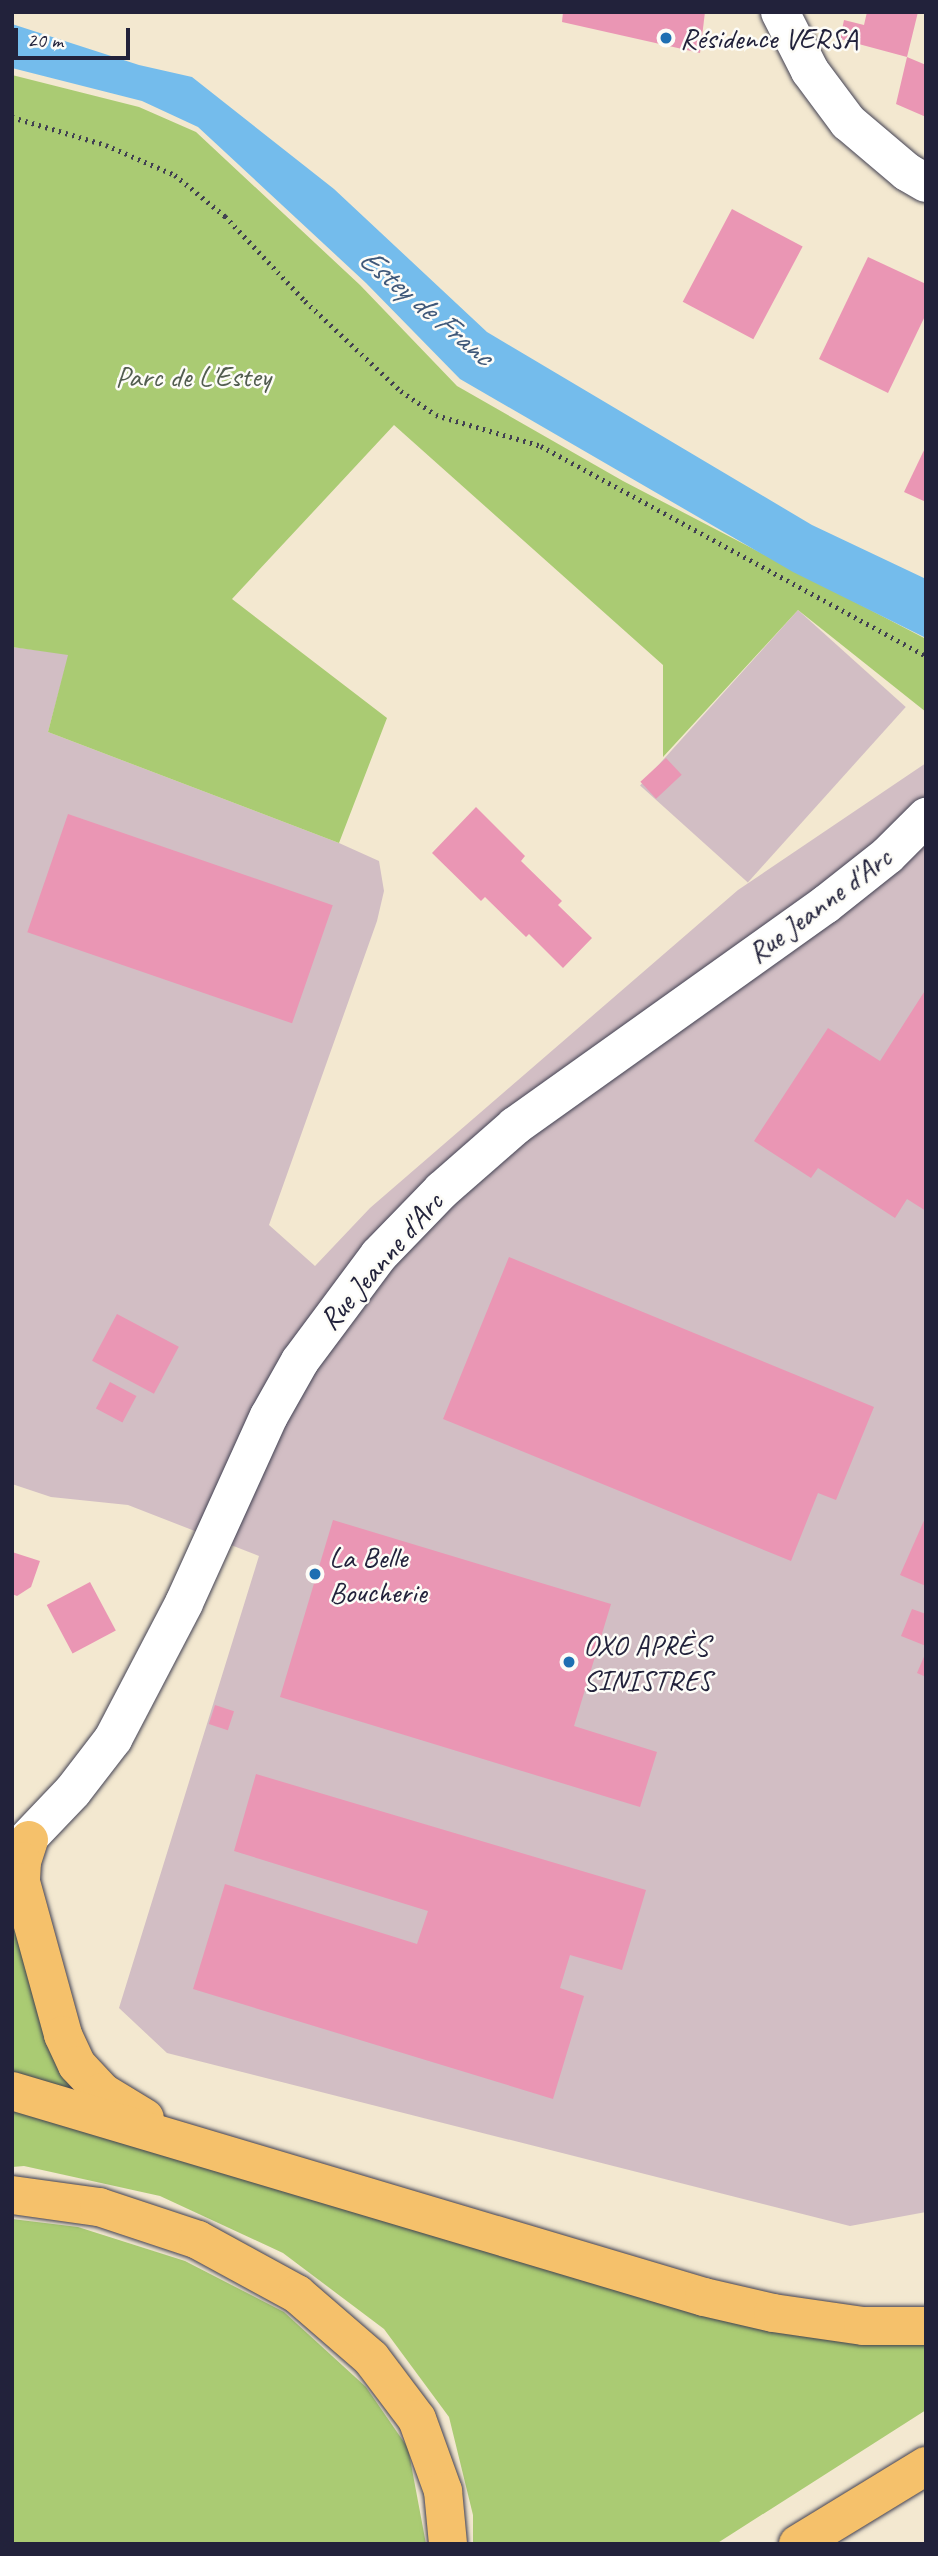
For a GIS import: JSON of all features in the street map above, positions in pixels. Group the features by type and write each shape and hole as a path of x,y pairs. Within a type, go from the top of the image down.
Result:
{"highway":[{"path":"21,1848 21,1882 55,2010 78,2066 102,2092 186,2142"},
{"path":"12,2091 704,2297 773,2313 863,2326 926,2326"},
{"path":"12,2195 99,2207 198,2240 297,2294 371,2358 417,2418 443,2491 448,2544"},
{"path":"798,2544 926,2466"}],"street":[{"path":"780,12 810,71 848,121 907,172 926,183"},
{"name":"Rue Jeanne d'Arc","path":"21,1848 73,1791 113,1739 178,1615 269,1416 308,1349 379,1255 442,1190 514,1126 825,905 888,855 926,817"}],"path":[{"path":"12,117 106,145 175,176 225,216 305,301 401,391 436,415 541,446 926,656"}],"shaded area":[{"path":"798,610 906,707 748,882 640,785"},
{"path":"12,647 69,654 48,732 339,843 379,861 384,891 377,921 269,1225 315,1266 370,1208 738,890 926,763 926,2212 850,2226 167,2053 119,2008 259,1556 128,1505 51,1497 12,1484"}],"green space":[{"name":"Parc de L'Estey","path":"12,75 139,107 196,132 360,285 457,386 623,481 926,639 926,712 798,610 663,757 663,665 394,425 232,599 387,718 339,843 48,732 68,655 12,647"},
{"path":"12,1910 80,2093 12,2074"},
{"path":"12,2105 926,2343 926,2410 716,2544 473,2544 473,2515 449,2417 384,2329 283,2253 160,2196 24,2166 12,2167"},
{"path":"12,2219 78,2227 185,2261 284,2312 366,2387 408,2448 426,2544 12,2544"}],"water":[{"name":"Estey de Franc","path":"12,24 139,65 192,77 334,189 487,332 812,525 926,579 926,638 793,572 460,379 366,283 198,127 142,101 12,68"}],"building":[{"name":"Résidence VERSA","path":"563,12 705,12 700,53 562,22"},
{"path":"867,12 918,12 907,57 840,39 844,20 864,25"},
{"path":"907,57 926,65 926,117 896,104"},
{"path":"732,209 803,247 753,339 683,302"},
{"path":"868,257 926,284 926,314 888,393 819,359"},
{"path":"926,446 926,502 904,492"},
{"path":"666,758 682,775 656,799 640,782"},
{"path":"476,807 525,856 521,861 562,901 558,905 592,938 563,968 529,934 526,937 485,897 481,901 432,853"},
{"path":"68,814 333,905 292,1023 27,932"},
{"path":"926,989 926,1211 907,1199 895,1218 818,1168 811,1178 754,1141 828,1028 880,1061"},
{"path":"509,1257 874,1407 836,1500 818,1493 791,1561 443,1419"},
{"path":"117,1314 179,1347 154,1394 92,1361"},
{"path":"110,1382 136,1396 122,1423 96,1408"},
{"path":"926,1516 926,1586 900,1575"},
{"path":"333,1520 611,1604 574,1726 657,1752 640,1807 280,1697"},
{"path":"12,1552 40,1561 31,1587 17,1596 12,1594"},
{"path":"90,1582 116,1631 73,1654 47,1605"},
{"path":"912,1609 926,1614 926,1646 901,1636"},
{"path":"926,1652 926,1677 917,1673"},
{"path":"215,1705 234,1711 228,1730 209,1724"},
{"path":"256,1774 646,1890 622,1970 570,1955 560,1988 584,1996 553,2099 193,1989 225,1884 417,1944 428,1911 234,1851"}],"place":[{"name":"Résidence VERSA","path":"666,38"},
{"name":"La Belle Boucherie","path":"315,1574"},
{"name":"OXO APRÈS SINISTRES","path":"569,1662"}]}
